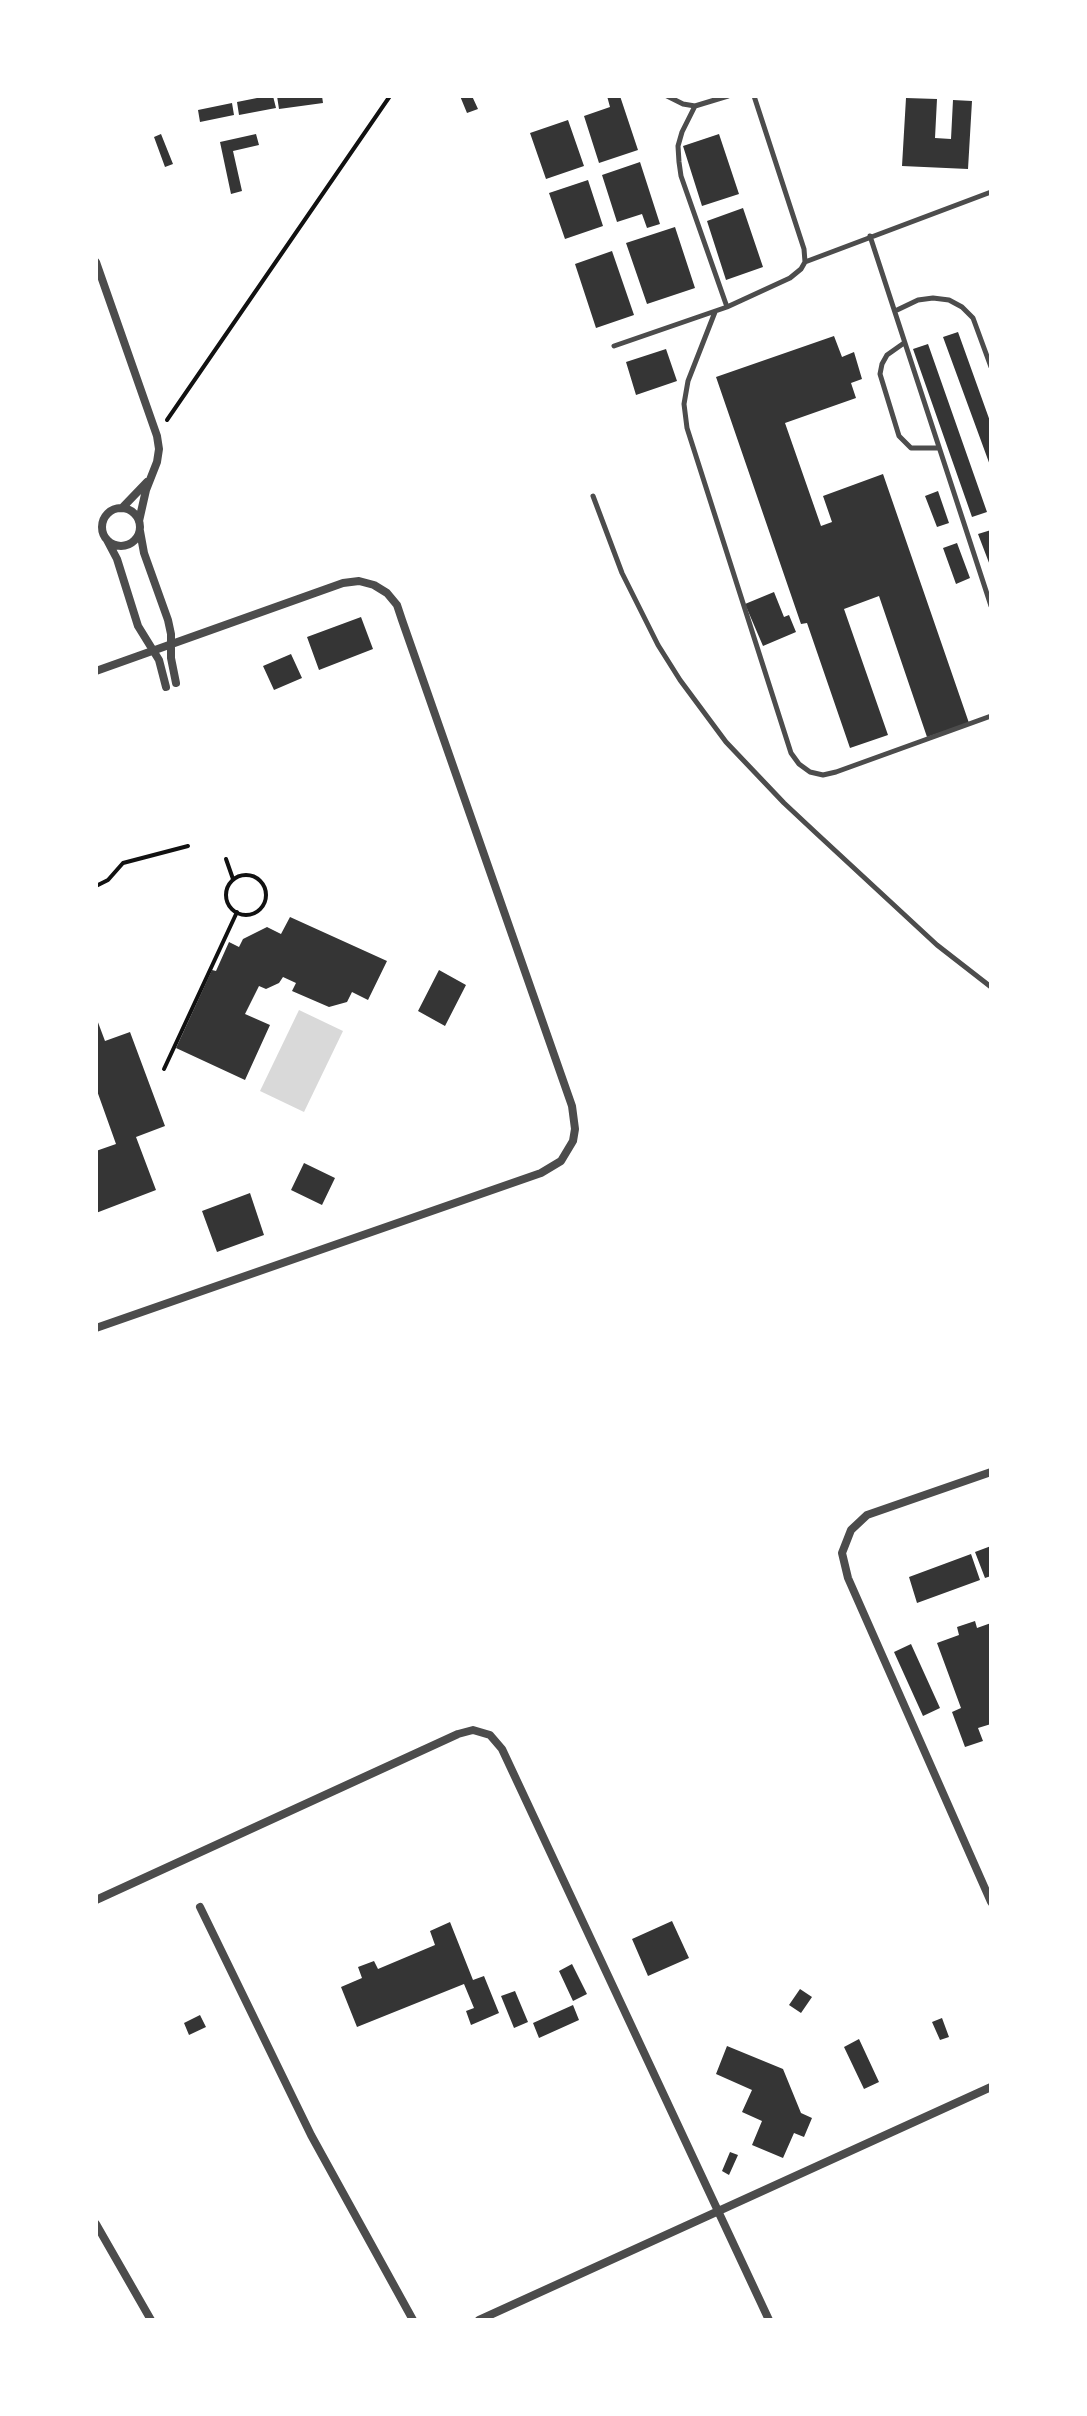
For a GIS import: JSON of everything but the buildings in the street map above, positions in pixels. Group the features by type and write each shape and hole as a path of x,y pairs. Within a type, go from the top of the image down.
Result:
{"street":[{"path":"96,262 157,436 159,449 139,521 144,553 168,620 176,683"},
{"path":"122,508 152,475"},
{"path":"139,521 129,509 122,508 109,511 99,525 103,539 117,559 138,626 154,650 166,687"},
{"path":"103,539 119,546 126,545 132,543 140,531"},
{"path":"96,671 343,583 359,581 387,593 397,605 572,1106 575,1129 573,1141 561,1161 541,1173 96,1328"},
{"path":"991,1472 867,1515 851,1530 842,1553 848,1578 991,1902"},
{"path":"96,1900 458,1734 473,1730 490,1735 502,1749 769,2320"},
{"path":"200,1907 311,2135 413,2320"},
{"path":"479,2320 991,2087"},
{"path":"96,2224 151,2320"}],"lane":[{"path":"667,96 695,106 728,96"},
{"path":"614,346 727,307 790,278 805,262 804,249 754,96"},
{"path":"695,106 678,146 681,176 727,307"},
{"path":"805,262 991,192"},
{"path":"870,236 991,606"},
{"path":"894,311 918,300 933,298 949,300 962,307 973,318 991,367"},
{"path":"715,312 688,381 684,416 791,753 810,772 823,775 991,716"},
{"path":"904,343 887,355 880,374 899,436 911,448 938,448"},
{"path":"593,496 622,573 658,645 726,742 804,823 937,945 991,987"}],"path":[{"path":"157,436 390,96"},
{"path":"96,886 108,880 123,863 188,846"},
{"path":"226,859 234,880"},
{"path":"242,875 252,875 260,880 265,888 263,907 246,915 230,906 228,887 234,880 242,875"},
{"path":"164,1069 237,912"}],"shaded area":[{"path":"299,1010 343,1031 304,1112 260,1091"}]}
